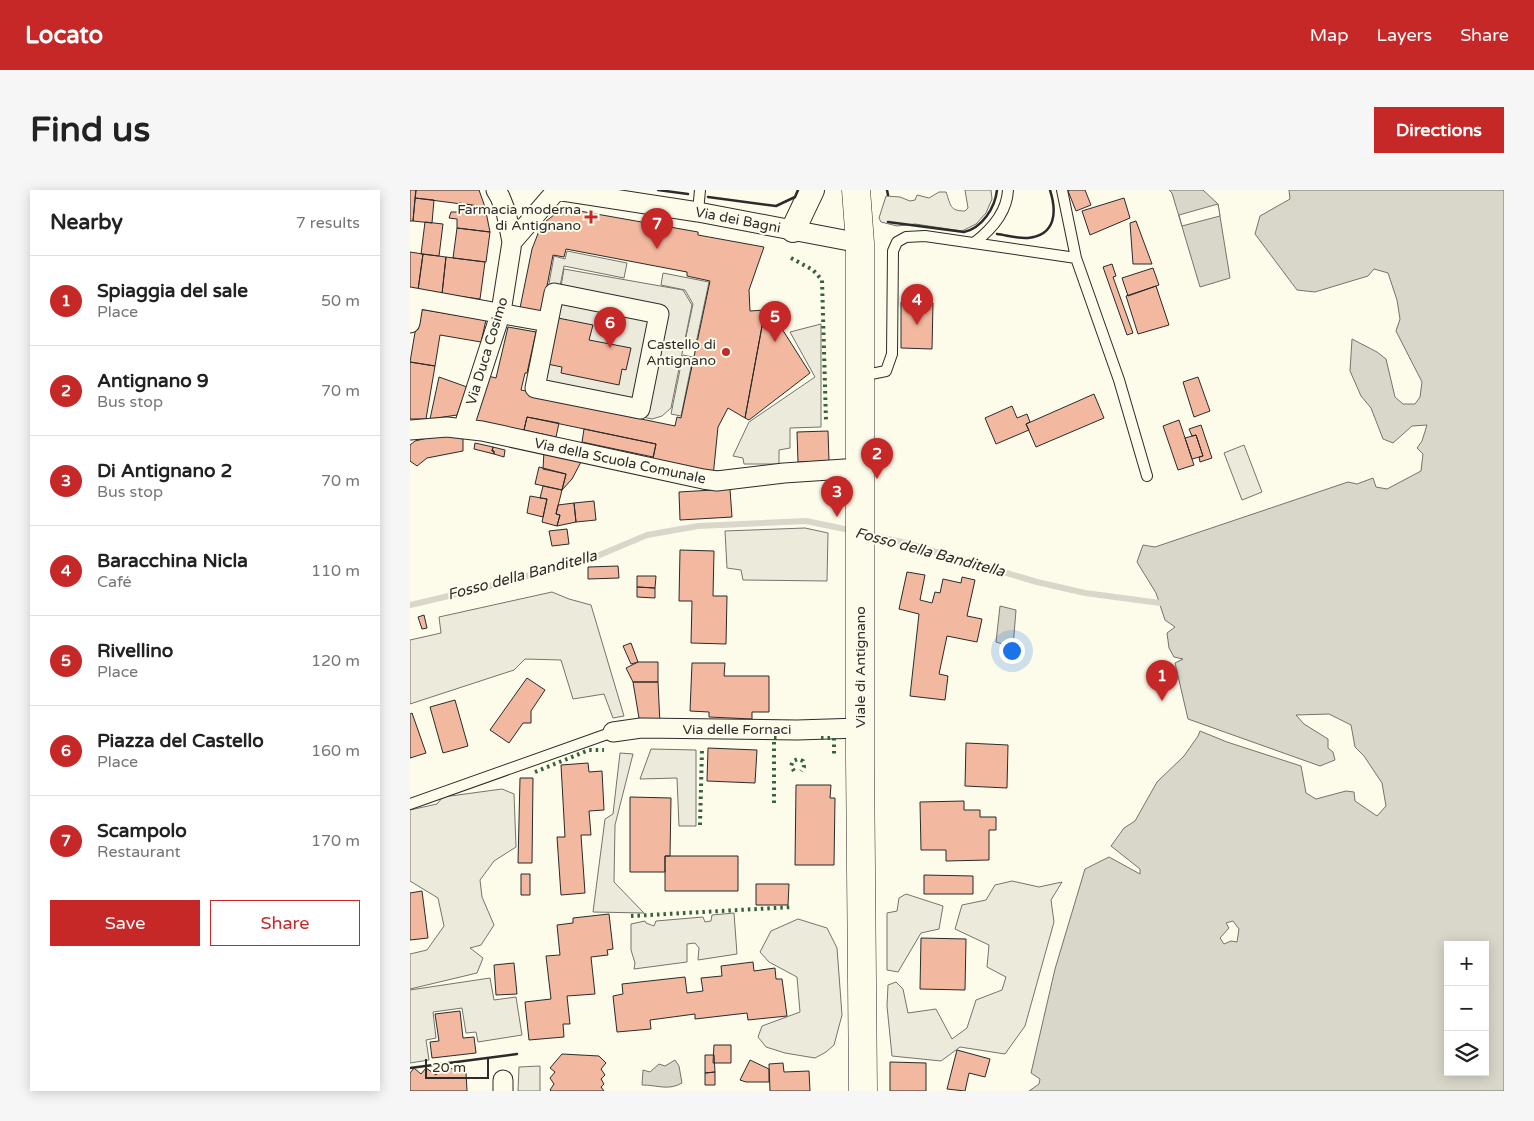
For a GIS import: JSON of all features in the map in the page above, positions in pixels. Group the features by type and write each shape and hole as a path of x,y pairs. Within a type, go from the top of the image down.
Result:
{"main road":[{"name":"Viale di Antignano","path":"856,190 860,243 860,758 863,1091"}],"street":[{"name":"Via Duca Cosimo","path":"463,429 501,312 512,242 506,212 496,190"},
{"path":"512,242 556,190"},
{"name":"Via dei Bagni","path":"556,190 698,212 860,243"},
{"path":"793,230 812,190"},
{"path":"554,293 659,314 640,410 535,388 548,322 554,293"},
{"path":"410,324 412,297 548,322"},
{"name":"Via della Scuola Comunale","path":"410,430 447,427 482,431 717,481 784,473 860,456"},
{"name":"Via delle Fornaci","path":"613,732 641,728 796,730 860,728"}],"lane":[{"path":"698,212 700,190"},
{"path":"974,243 989,231 1002,212 1008,197 1008,190"},
{"path":"1062,190 1076,258 1119,380 1147,476"},
{"path":"860,376 886,371 892,354 893,252 897,242 906,237 925,236 1076,258"},
{"path":"410,804 613,732"}],"shaded area":[{"path":"965,190 991,190 992,199 986,213 976,224 962,231 915,224 897,226 881,222 879,218 886,196 900,197 910,201 915,200 917,195 929,198 939,192 946,192 953,208 965,211 968,208"},
{"path":"1169,190 1203,190 1218,204 1230,278 1200,287 1172,193"},
{"path":"1289,190 1504,190 1504,1091 1029,1091 1039,1084 1040,1079 1031,1073 1055,969 1085,869 1109,857 1140,874 1140,869 1111,846 1124,828 1135,821 1157,782 1184,756 1200,731 1227,742 1301,766 1306,793 1316,799 1346,791 1354,792 1355,801 1377,816 1386,806 1382,783 1364,756 1355,747 1351,725 1329,714 1296,715 1304,724 1328,739 1328,748 1333,752 1335,760 1320,766 1188,719 1175,663 1183,659 1174,657 1169,648 1167,633 1175,627 1165,620 1156,593 1137,562 1143,545 1155,547 1348,482 1357,484 1373,478 1376,487 1387,489 1421,471 1423,454 1417,448 1422,441 1427,425 1412,426 1393,443 1383,439 1371,408 1361,396 1350,371 1352,339 1386,359 1395,397 1403,404 1415,404 1420,397 1422,382 1396,331 1400,319 1397,300 1388,273 1374,269 1368,276 1315,292 1297,290 1255,234 1260,216 1290,199","holes":["1233,921 1239,929 1237,942 1231,941 1224,944 1220,938 1229,928 1226,923"]},
{"path":"567,251 627,263 624,278 564,266 559,291 548,289 554,256 565,259"},
{"path":"564,269 683,290 692,305 671,408 662,416 652,419 542,395"},
{"path":"663,273 709,282 695,348 684,346 693,304 685,290 661,285"},
{"path":"821,324 821,427 790,428 790,448 779,450 779,464 744,464 743,458 733,456 749,422 815,377 790,332"},
{"path":"683,355 693,357 681,416 671,414"},
{"path":"1244,445 1262,492 1242,500 1224,453"},
{"path":"805,528 828,533 827,581 743,580 741,570 727,568 725,531"},
{"path":"552,592 591,605 624,716 613,718 604,694 573,699 561,660 525,659 514,670 410,704 410,640 441,633 439,617"},
{"path":"1000,606 1016,610 1013,647 996,642"},
{"path":"651,749 696,750 696,826 679,826 677,778 640,779"},
{"path":"620,753 633,754 615,825 614,882 644,913 593,912 605,819 613,814"},
{"path":"502,789 514,794 516,847 494,861 480,880 482,897 494,925 481,945 470,948 483,958 477,973 410,989 410,954 427,950 444,926 438,898 410,881 410,810 437,804 443,797"},
{"path":"1012,881 1039,887 1062,882 1051,900 1054,922 1025,1026 1005,1054 960,1047 941,1061 892,1056 887,1006 888,985 896,982 903,989 908,1013 936,1009 952,1039 967,1028 976,1000 1002,990 1006,977 987,967 989,945 955,929 962,905 986,900 995,885"},
{"path":"906,894 943,906 939,929 921,933 898,972 887,970 887,913 897,911 899,898"},
{"path":"734,913 737,954 698,960 699,948 695,943 687,944 687,962 634,969 635,963 631,950 631,924 645,921 654,926 656,921 703,917 705,922 711,921 712,915"},
{"path":"798,919 827,928 837,948 842,1015 834,1045 815,1058 785,1053 766,1047 758,1037 762,1026 800,1012 797,977 769,962 760,952 771,931"},
{"path":"490,978 494,1000 516,997 522,1035 478,1042 476,1032 466,1033 462,1008 433,1012 436,1038 426,1040 429,1060 410,1063 410,990"},
{"path":"675,1060 679,1066 682,1083 672,1087 642,1085 643,1070 650,1072 659,1064 665,1066"},
{"path":"540,1066 540,1091 518,1091 519,1067"}],"pier":[{"path":"1218,204 1220,216 1182,226 1179,215"}],"building":[{"path":"410,190 416,190 413,221 410,221"},
{"path":"416,190 479,190 485,207 415,198"},
{"path":"1085,190 1091,205 1076,211 1068,191"},
{"path":"415,198 434,200 432,223 413,221"},
{"path":"1124,198 1130,218 1090,235 1082,211"},
{"path":"459,203 485,207 490,232 457,228 457,219 449,218 451,212 458,212"},
{"name":"Castello di Antignano","path":"568,209 698,232 698,235 764,247 749,290 750,311 765,310 745,418 728,408 718,427 713,477 653,459 656,444 527,417 524,430 466,425 484,375 496,378 508,327 536,332 527,373 525,373 521,390 531,392 530,396 675,426 677,417 681,418 710,281 687,276 687,272 566,249 564,257 553,255 542,312 520,308 532,249 539,231 546,221 558,212 567,212"},
{"path":"1136,221 1152,264 1133,264 1130,223"},
{"path":"425,222 443,224 439,256 421,254"},
{"path":"457,228 490,232 486,262 453,258"},
{"path":"410,252 423,254 418,290 410,289"},
{"path":"423,254 446,257 442,294 418,290"},
{"path":"446,257 485,262 480,299 442,294"},
{"path":"1112,264 1116,276 1113,277 1133,333 1127,335 1103,267"},
{"path":"1153,268 1159,285 1128,296 1122,278"},
{"path":"1156,286 1169,325 1138,334 1126,296"},
{"path":"901,302 933,303 932,349 901,348"},
{"path":"419,309 486,320 481,342 440,335 435,366 410,362"},
{"path":"765,310 770,310 810,373 749,420 745,418"},
{"path":"558,318 593,325 589,340 631,348 626,370 622,369 619,385 561,373 562,367 542,363"},
{"path":"410,362 435,366 426,419 410,419"},
{"path":"439,377 467,387 457,415 430,419"},
{"path":"1198,377 1210,411 1194,417 1183,382"},
{"path":"1094,394 1104,418 1036,447 1026,424"},
{"path":"1012,406 1017,418 1027,414 1030,422 1026,424 1029,430 996,444 985,418"},
{"path":"527,417 559,423 556,437 524,430"},
{"path":"1179,420 1194,465 1178,470 1163,426"},
{"path":"1201,425 1212,458 1200,462 1199,457 1203,456 1196,435 1192,436 1189,429"},
{"path":"584,429 656,444 653,457 582,442"},
{"path":"828,431 829,461 798,462 797,432"},
{"path":"452,432 463,435 463,451 427,458 417,466 410,461 410,445 415,441"},
{"path":"1196,435 1203,456 1192,459 1185,438"},
{"path":"475,443 493,447 492,451 494,451 494,454 474,449"},
{"path":"493,447 505,450 504,457 494,454 494,451 492,451"},
{"path":"544,451 582,460 572,479 562,490 566,474 543,469"},
{"path":"539,467 566,474 562,490 535,484"},
{"path":"543,486 562,490 556,514 560,515 557,526 542,522 547,499 540,498"},
{"path":"730,489 732,517 680,520 679,492"},
{"path":"530,496 547,499 543,517 527,513"},
{"path":"594,501 596,520 576,522 574,503"},
{"path":"574,503 576,522 557,526 560,515 556,514 558,505"},
{"path":"567,529 569,544 552,546 549,531"},
{"path":"680,550 714,551 713,596 727,596 726,644 691,643 692,601 679,601"},
{"path":"618,566 619,578 588,579 588,567"},
{"path":"907,572 925,575 920,600 932,603 935,592 940,593 943,579 961,583 962,577 975,580 967,616 982,619 977,642 947,636 939,674 948,676 945,700 910,696 919,614 899,609"},
{"path":"637,576 656,576 655,588 637,587"},
{"path":"637,587 655,588 655,598 637,597"},
{"path":"424,615 427,628 422,629 418,617"},
{"path":"631,643 638,662 631,664 623,646"},
{"path":"638,662 658,662 658,682 633,682 626,668"},
{"path":"692,663 725,663 724,676 769,676 769,712 752,712 752,719 709,717 709,712 690,711"},
{"path":"527,678 545,690 531,711 531,723 523,723 509,743 490,730"},
{"path":"633,682 658,682 660,724 640,724"},
{"path":"455,700 468,746 443,753 430,707"},
{"path":"412,713 426,753 410,758 410,714"},
{"path":"966,743 1008,745 1007,788 965,786"},
{"path":"708,748 757,750 755,783 707,781"},
{"path":"588,763 589,772 602,771 604,810 589,811 591,835 581,835 585,893 561,895 557,837 565,837 561,765"},
{"path":"520,778 533,778 532,863 518,863"},
{"path":"796,785 831,785 830,798 835,798 834,865 795,865"},
{"path":"630,797 671,798 670,856 665,856 665,872 630,872"},
{"path":"964,801 964,810 980,810 980,817 996,817 996,830 989,830 989,860 946,861 946,850 921,850 920,802"},
{"path":"665,856 738,856 738,891 665,891"},
{"path":"521,874 530,874 530,895 521,895"},
{"path":"924,875 973,876 973,894 924,894"},
{"path":"756,884 789,884 788,905 756,905"},
{"path":"422,891 428,938 410,940 410,893"},
{"path":"609,914 613,949 607,950 608,955 591,957 595,994 567,996 570,1024 563,1024 564,1037 529,1040 525,1002 551,999 546,956 560,955 557,925 573,923 573,918"},
{"path":"921,938 966,939 965,990 920,989"},
{"path":"753,962 754,971 775,968 776,979 782,979 787,1016 748,1020 747,1013 695,1019 695,1014 650,1020 651,1029 617,1032 613,996 623,994 622,984 685,977 687,993 703,991 701,978 722,976 721,966"},
{"path":"514,963 517,994 496,995 494,965"},
{"path":"460,1011 463,1038 474,1037 476,1053 432,1058 430,1042 439,1041 435,1014"},
{"path":"714,1045 731,1045 731,1063 713,1063"},
{"path":"957,1050 990,1059 985,1077 969,1073 965,1091 947,1089"},
{"path":"562,1054 599,1056 606,1063 601,1069 605,1075 601,1079 604,1084 601,1087 604,1091 551,1091 554,1084 550,1078 555,1072 550,1068"},
{"path":"705,1055 714,1055 715,1072 705,1073"},
{"path":"750,1060 769,1069 769,1082 746,1082 740,1080"},
{"path":"890,1062 926,1063 926,1091 890,1091"},
{"path":"783,1063 784,1072 809,1071 810,1091 770,1091 769,1064"},
{"path":"460,1067 466,1073 467,1091 410,1091 410,1073 414,1068 421,1074 426,1068 436,1075 440,1069 447,1073 450,1068 457,1071"},
{"path":"715,1072 715,1085 705,1085 705,1073"}],"waterway":[{"name":"Fosso della Banditella","path":"410,605 590,559 647,535 698,526 806,521 854,531"},
{"name":"Fosso della Banditella","path":"866,534 906,543 1037,582 1085,593 1160,603"}],"hedge":[{"path":"791,258 813,270 822,280 826,421"},
{"path":"774,803 774,738 777,738"},
{"path":"821,738 834,738 834,756"},
{"path":"535,772 589,750 604,750"},
{"path":"700,825 702,750"},
{"path":"794,771 791,766 793,761 798,759 803,761 804,767 801,771"},
{"path":"631,916 793,907"}],"wall":[{"path":"658,190 688,194"},
{"path":"708,197 776,206 795,197 798,190"},
{"path":"887,190 888,195"},
{"path":"888,222 964,232 971,230 982,222 994,204 997,190"},
{"path":"997,234 1028,238 1044,232 1052,221 1053,206 1050,190"},
{"path":"410,1068 517,1054"}],"place":[{"name":"Farmacia moderna di Antignano","path":"591,217"},
{"name":"Scampolo","path":"657,249"},
{"name":"Baracchina Nicla","path":"917,325"},
{"name":"Rivellino","path":"775,342"},
{"name":"Piazza del Castello","path":"610,348"},
{"name":"Castello di Antignano","path":"726,352"},
{"name":"Antignano 9","path":"877,479"},
{"name":"Di Antignano 2","path":"837,517"},
{"name":"Spiaggia del sale","path":"1162,701"}]}
